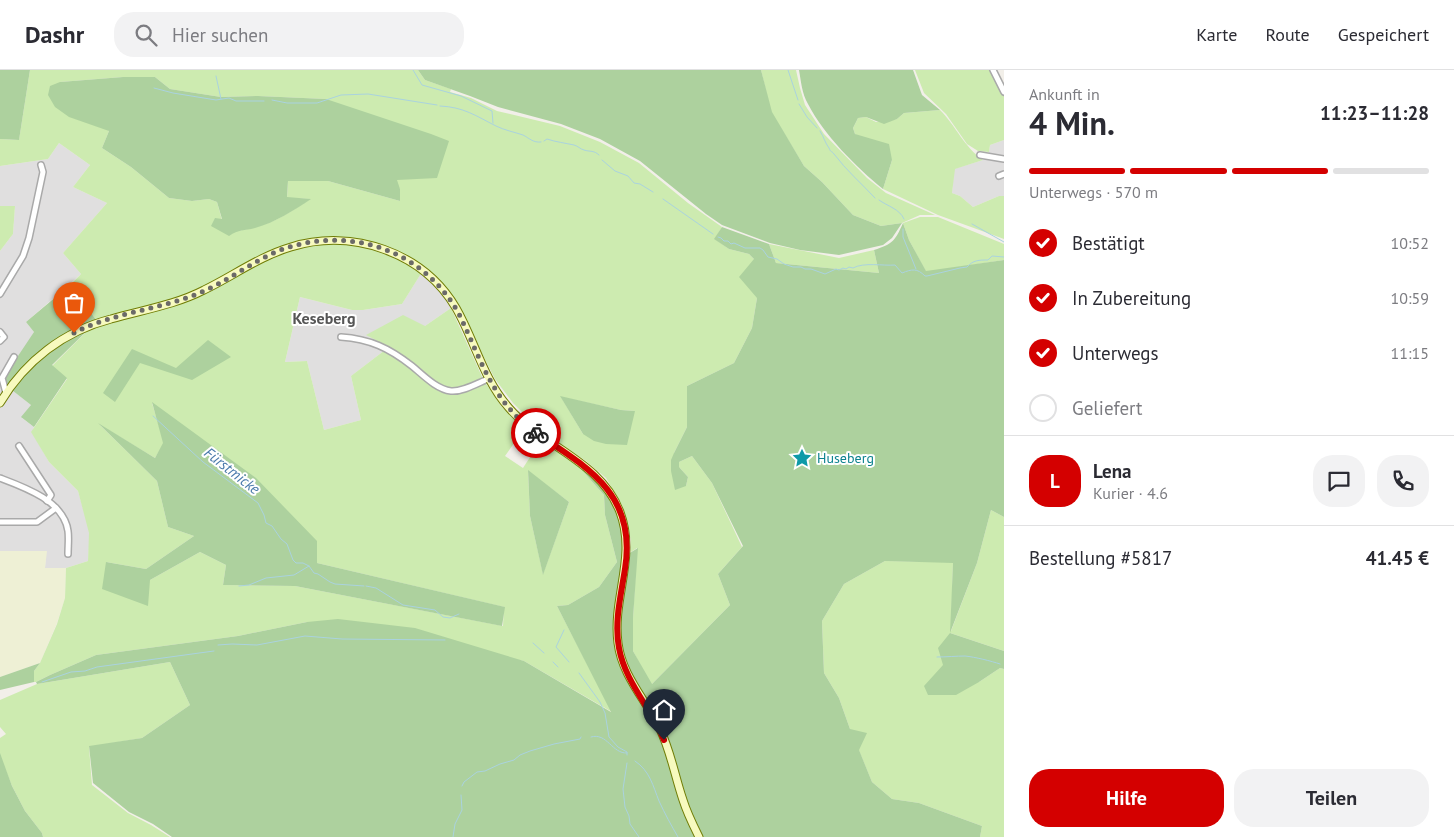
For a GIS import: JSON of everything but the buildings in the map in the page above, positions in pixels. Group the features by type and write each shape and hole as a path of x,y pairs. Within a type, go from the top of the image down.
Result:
{"main road":[{"path":"0,403 26,369 50,347 84,328 108,319 200,293 276,252 301,244 324,240 372,245 400,255 422,270 437,284 454,305 488,379 501,399 534,432 588,469 615,500 623,521 627,544 617,624 621,659 660,729 670,755 683,802 699,837"}],"street":[{"path":"993,70 1004,92"},
{"path":"980,155 1004,159"},
{"path":"0,294 23,256 29,238 42,172 41,165"},
{"path":"0,332 4,337 0,341"},
{"path":"341,337 368,341 381,346 402,359 436,385 448,390 460,390 488,379"},
{"path":"6,393 2,378 14,357"},
{"path":"19,446 51,495 47,501"},
{"path":"0,478 26,488 56,508 64,519 68,530 68,554"},
{"path":"0,522 37,522 56,508"}],"shaded area":[{"path":"1004,140 1004,196 999,196 973,207 960,196 952,193 954,169 983,160 989,152 990,145"},
{"path":"59,143 90,165 73,187 107,203 63,253 81,274 26,322 34,332 8,387 31,405 22,418 34,427 32,432 49,462 78,491 90,533 88,561 66,568 45,568 46,551 0,551 0,251 13,234 15,206 0,206 0,166 48,159"},
{"name":"Keseberg","path":"422,272 443,294 451,308 425,326 367,335 389,347 351,376 361,420 324,430 307,361 285,362 300,297 352,310 402,304"}],"green space":[{"path":"0,70 30,70 19,140 0,139"},
{"path":"30,70 418,70 425,80 451,89 450,92 471,98 497,111 560,126 600,142 639,163 688,203 722,227 715,239 729,249 749,254 754,259 757,298 752,328 734,363 687,386 687,427 674,453 679,467 679,462 692,456 712,483 742,547 718,574 730,605 651,685 633,651 637,548 631,552 631,540 622,505 606,478 586,461 539,429 513,403 495,379 449,294 430,271 422,272 402,304 352,310 300,297 285,362 307,361 324,430 361,420 351,376 389,347 366,335 403,315 425,326 451,308 483,379 501,406 524,429 505,456 523,468 541,440 579,467 604,495 605,515 617,562 599,587 568,605 557,606 612,712 524,661 307,622 238,636 96,655 34,682 34,671 40,663 57,624 65,598 66,568 88,561 89,533 78,491 49,462 31,432 67,379 52,366 97,321 70,285 81,274 63,253 107,203 73,187 90,165 59,143 48,159 0,166 0,139 19,140","holes":["123,77 155,77 170,89 221,97 258,96 326,99 400,189 400,201 328,181 288,181 287,198 310,199 292,211 266,224 236,231 222,220 217,202 209,199 192,201 169,198 131,167 102,148 109,131 60,82","561,397 621,410 635,411 583,434","152,403 317,563 504,607 503,626 295,586 223,585 226,565 200,552 150,580 106,562 146,569 194,536 168,527 157,481 100,425 155,458 164,443","679,467 688,477 686,486","528,471 569,502 543,574 530,516"]},
{"path":"418,70 761,70 772,112 804,166 853,215 881,226 902,223 892,238 883,245 839,255 800,250 770,243 722,225 640,161 600,139 561,124 498,107 425,80"},
{"path":"761,70 796,70 805,105 824,134 867,178 886,193 935,215 920,215 902,223 881,226 853,215 804,166 771,112"},
{"path":"799,70 913,70 922,95 940,110 904,113 897,119 884,124 866,117 858,118 853,128 855,134 889,144 892,160 883,189 852,161 815,116 806,100"},
{"path":"915,70 993,70 1004,95 1004,140 990,145 989,152 978,151 967,144 946,114 924,93"},
{"path":"123,77 155,77 170,89 221,97 258,96 326,99 449,141 437,178 397,180 400,189 400,201 328,181 288,181 287,197 311,199 270,223 239,231 229,236 211,226 215,218 222,219 217,202 209,199 192,201 169,198 131,167 102,148 109,131 69,117 55,107 48,95 50,86 60,82"},
{"path":"940,110 965,143 983,160 955,169 952,193 960,196 973,207 999,196 1004,196 1004,239 938,215 883,189 892,160 855,134 853,128 858,118 866,117 876,122 897,119 904,113"},
{"path":"0,206 15,206 13,234 0,251"},
{"path":"920,217 938,217 1004,244 1004,260 926,272 909,240 903,223"},
{"path":"903,223 909,240 926,271 1004,260 1004,517 991,510 977,563 950,633 953,563 885,561 844,584 822,621 824,673 839,698 850,729 867,733 859,750 872,782 892,799 919,803 982,826 980,837 172,837 153,824 129,812 93,783 89,746 142,738 190,705 170,662 37,684 36,682 96,655 238,636 307,622 338,619 415,628 524,661 611,712 557,606 568,605 599,587 617,562 605,515 604,495 579,467 598,482 611,501 628,554 638,548 633,618 633,651 652,684 730,605 718,574 743,546 712,483 692,456 679,462 679,467 688,477 686,486 675,490 671,471 671,460 687,427 687,386 734,363 752,328 757,298 739,277 754,259 749,254 729,249 714,239 722,227 769,244 776,263 879,273 874,250 893,241"},
{"path":"769,244 839,258 874,250 879,273 776,263"},
{"path":"70,285 97,321 52,365 67,378 34,427 21,417 31,405 8,387 4,377 34,332 26,322"},
{"path":"208,340 231,357 192,380 140,363 115,402 103,393 132,349 176,368"},
{"path":"560,396 621,410 635,411 627,445 606,444 594,441 583,434"},
{"path":"152,402 256,478 317,541 317,563 505,607 502,626 295,586 223,585 226,565 200,552 150,580 148,606 102,589 106,562 146,569 194,536 168,527 157,481 98,423 155,458 163,443"},
{"path":"528,470 569,502 543,575 530,516"},
{"path":"991,510 1004,517 1004,651 950,633 979,682 1000,668 1004,669 1004,837 980,837 982,826 919,803 892,799 872,782 839,698 824,673 822,621 844,584 885,561 953,562 951,631 977,563"},
{"path":"0,551 47,551 45,568 66,568 65,598 57,623 40,663 0,677"},
{"path":"950,633 1004,651 1004,669 1000,668 956,695 928,695 924,686 943,665 938,648"},
{"path":"170,662 190,705 142,738 89,747 92,785 128,813 170,837 43,837 25,811 0,756 0,738 6,734 0,727 0,700 37,684"},
{"path":"40,663 34,671 34,682 0,690 0,677"},
{"path":"0,753 12,786 25,811 43,837 0,837"}],"waterway":[{"path":"413,70 422,85 461,96 492,111 493,123"},
{"path":"788,70 798,100"},
{"path":"216,76 221,99"},
{"path":"154,88 216,100 229,98 236,101 264,101"},
{"path":"272,100 287,103 317,103 341,95 368,94 437,105"},
{"path":"799,104 817,128"},
{"path":"440,106 463,110 533,141 541,142"},
{"path":"820,131 830,150 875,198"},
{"path":"544,141 547,139 574,145 599,155"},
{"path":"602,160 615,171 628,176 634,183 640,184 653,192"},
{"path":"663,199 713,234"},
{"path":"879,200 896,210 904,219"},
{"path":"972,224 1004,242"},
{"path":"903,229 903,237 916,269"},
{"path":"718,237 731,244 734,243 745,248 760,248 768,257 777,259 784,264 811,269 825,274 836,269 853,268 863,265 895,265 902,273 914,270 927,276 967,267 979,260 988,260 992,256 1004,257"},
{"name":"Fürstmicke","path":"153,416 203,462 258,503 266,523 272,526 287,544 296,563 303,563 309,566 314,573 335,584 364,586"},
{"path":"239,586 249,585 266,578 294,575 309,566"},
{"name":"Fürstmicke","path":"366,586 376,588 403,605 435,610 443,617 450,618 459,614"},
{"path":"564,630 556,647 569,662"},
{"path":"218,645 257,645 305,636 342,639 445,640"},
{"name":"Fürstmicke","path":"533,643 544,653"},
{"path":"42,682 71,672 85,671 97,667 214,651"},
{"path":"937,657 965,656 1000,664"},
{"name":"Fürstmicke","path":"553,662 558,667"},
{"name":"Fürstmicke","path":"579,673 600,702 605,713 609,737 618,747 627,752 627,755"},
{"path":"591,737 597,736 617,750 627,753"},
{"path":"462,786 464,782 477,772 485,771 514,760 530,751 580,739 581,737"},
{"path":"635,761 648,774 661,806 678,837"},
{"name":"Fürstmicke","path":"627,763 623,789 625,807 630,824 639,837"},
{"path":"453,837 455,824 462,810 461,795"}],"way so far":[{"path":"74,333 108,319 168,304 200,293 262,259 290,247 324,240 361,242 400,255 416,265 437,284 459,314 488,379 495,390 520,420 536,433"}],"place":[{"name":"Huseberg","path":"802,458"}],"district":[{"name":"Keseberg","path":"324,318"}],"route":[{"path":"536,433 583,464 615,500 623,521 627,544 617,617 619,650 625,670 655,719 664,740"}]}
